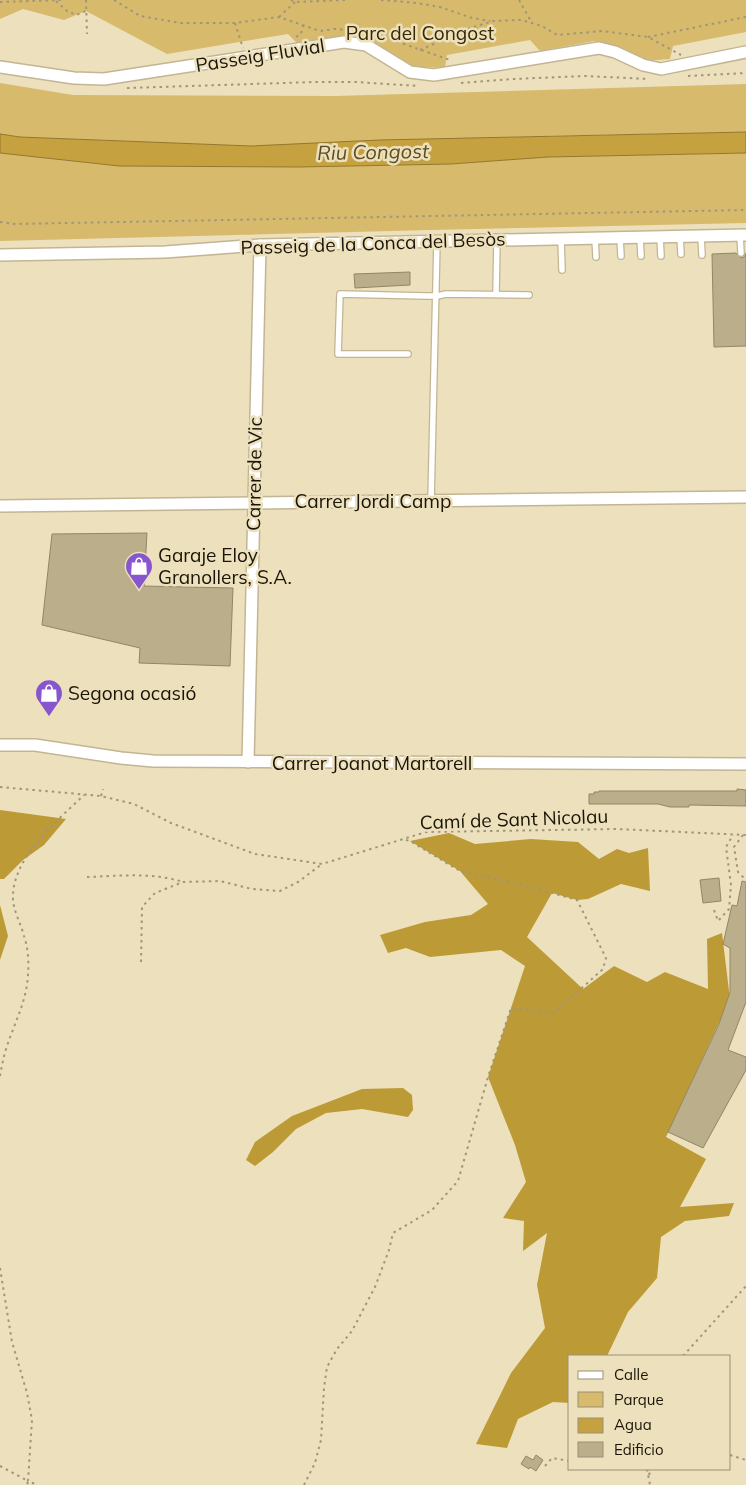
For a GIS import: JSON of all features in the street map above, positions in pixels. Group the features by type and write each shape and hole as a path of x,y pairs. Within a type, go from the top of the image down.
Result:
{"street":[{"name":"Passeig Fluvial","path":"0,67 74,78 104,79 344,42 366,45 410,72 434,75 599,48 615,52 643,65 661,69 746,52"},
{"name":"Passeig de la Conca del Besòs","path":"0,255 165,252 260,245 743,235"},
{"name":"Carrer de Vic","path":"248,762 260,245"},
{"name":"Carrer Jordi Camp","path":"0,506 746,497"},
{"name":"Carrer Joanot Martorell","path":"0,745 35,745 153,761 746,764"}],"lane":[{"path":"741,253 743,235"},
{"path":"680,236 681,254"},
{"path":"701,236 702,254"},
{"path":"640,237 641,256"},
{"path":"660,237 661,256"},
{"path":"561,238 562,270"},
{"path":"595,238 596,257"},
{"path":"620,238 621,256"},
{"path":"496,294 497,240"},
{"path":"431,501 437,242"},
{"path":"408,354 338,354 340,294 529,295"}],"path":[{"path":"55,0 67,11 76,15 86,11"},
{"path":"0,2 61,0"},
{"path":"86,0 87,34"},
{"path":"114,0 140,16 181,23 235,23 278,17 320,31 334,29 356,30 381,36 452,61 470,82"},
{"path":"290,0 295,2 346,0"},
{"path":"381,0 440,7 472,18 493,21 521,20 542,26 557,35 602,31 648,37 746,17"},
{"path":"519,0 532,23"},
{"path":"278,17 295,2"},
{"path":"420,50 470,28 493,21"},
{"path":"235,23 245,57"},
{"path":"648,37 672,51 679,52 695,76"},
{"path":"688,76 746,73"},
{"path":"459,83 585,76 651,78"},
{"path":"124,88 315,82 419,86"},
{"path":"0,222 15,224 746,210"},
{"name":"Camí de Sant Nicolau","path":"0,787 101,796 134,804 171,823 255,854 322,864 426,832 617,829 745,835"},
{"path":"101,796 102,789"},
{"path":"0,1076 8,1044 22,1010 28,974 25,938 13,899 21,867 33,847 84,795"},
{"path":"714,910 718,922 729,909 731,885 726,847 733,835"},
{"path":"745,835 734,847 738,872 746,880"},
{"path":"304,1485 316,1463 321,1440 327,1368 336,1349 352,1332 375,1287 392,1233 432,1210 458,1182 488,1076 511,1008 554,1013 603,969 606,958 577,900 460,870 410,841 402,839"},
{"path":"141,962 142,907 155,893 183,882 220,881 252,889 280,891 298,882 322,864"},
{"path":"87,877 142,875 168,877 183,882"},
{"path":"0,1268 10,1333 27,1393 32,1420 31,1453 27,1485"},
{"path":"684,1355 746,1286"},
{"path":"731,1455 746,1460"},
{"path":"545,1466 552,1458 568,1460"},
{"path":"0,1466 37,1485"},
{"path":"647,1470 650,1485"},
{"path":"648,1478 651,1470"}],"green space":[{"name":"Parc del Congost","path":"0,0 746,0 746,32 673,46 670,59 644,61 616,47 594,41 540,51 530,40 447,55 445,67 412,68 365,38 345,36 297,43 288,34 167,54 86,11 64,20 23,9 0,19"},
{"path":"0,83 73,95 335,96 746,84 746,132 544,136 251,146 20,137 0,134"},
{"path":"0,153 119,166 299,167 451,164 548,157 746,153 746,223 0,241"}],"shaded area":[{"path":"0,810 66,819 44,845 23,860 4,879 0,879"},
{"path":"449,833 475,844 531,839 578,842 599,859 617,849 629,853 648,848 650,891 621,884 588,899 577,900 552,893 527,937 583,989 614,966 647,982 665,972 708,989 707,939 722,933 730,999 666,1137 706,1159 680,1207 734,1203 729,1216 685,1221 661,1237 657,1278 628,1312 607,1355 568,1355 568,1403 553,1402 518,1419 507,1448 476,1444 511,1373 545,1328 537,1285 547,1233 523,1251 524,1221 503,1218 526,1182 515,1145 488,1077 525,966 501,950 430,957 406,948 388,953 380,935 425,922 471,915 488,904 460,871 410,841"},
{"path":"0,905 8,936 0,960"},
{"path":"403,1088 412,1095 413,1110 408,1117 362,1109 326,1113 296,1129 273,1152 255,1166 246,1160 255,1142 292,1116 362,1089"}],"water":[{"name":"Riu Congost","path":"746,132 746,153 548,157 451,164 299,167 119,166 0,153 0,134 20,137 251,146 380,140"}],"building":[{"path":"736,253 741,258 746,253 746,346 714,347 712,254"},
{"path":"410,272 410,285 355,288 354,274"},
{"path":"147,533 144,586 233,588 230,666 139,663 140,648 42,625 52,534"},
{"path":"737,789 746,790 746,806 689,805 689,807 670,807 658,804 589,804 589,794 599,791 737,791"},
{"path":"719,878 721,901 703,903 700,880"},
{"path":"742,881 746,882 746,1002 728,1050 746,1057 746,1070 703,1148 668,1132 719,1024 730,992 730,948 723,944 732,905 737,906"},
{"path":"536,1455 543,1460 536,1471 521,1464 526,1456 533,1460"}],"place":[{"name":"Garaje Eloy Granollers, S.A.","path":"139,590"},
{"name":"Segona ocasió","path":"49,717"}]}
